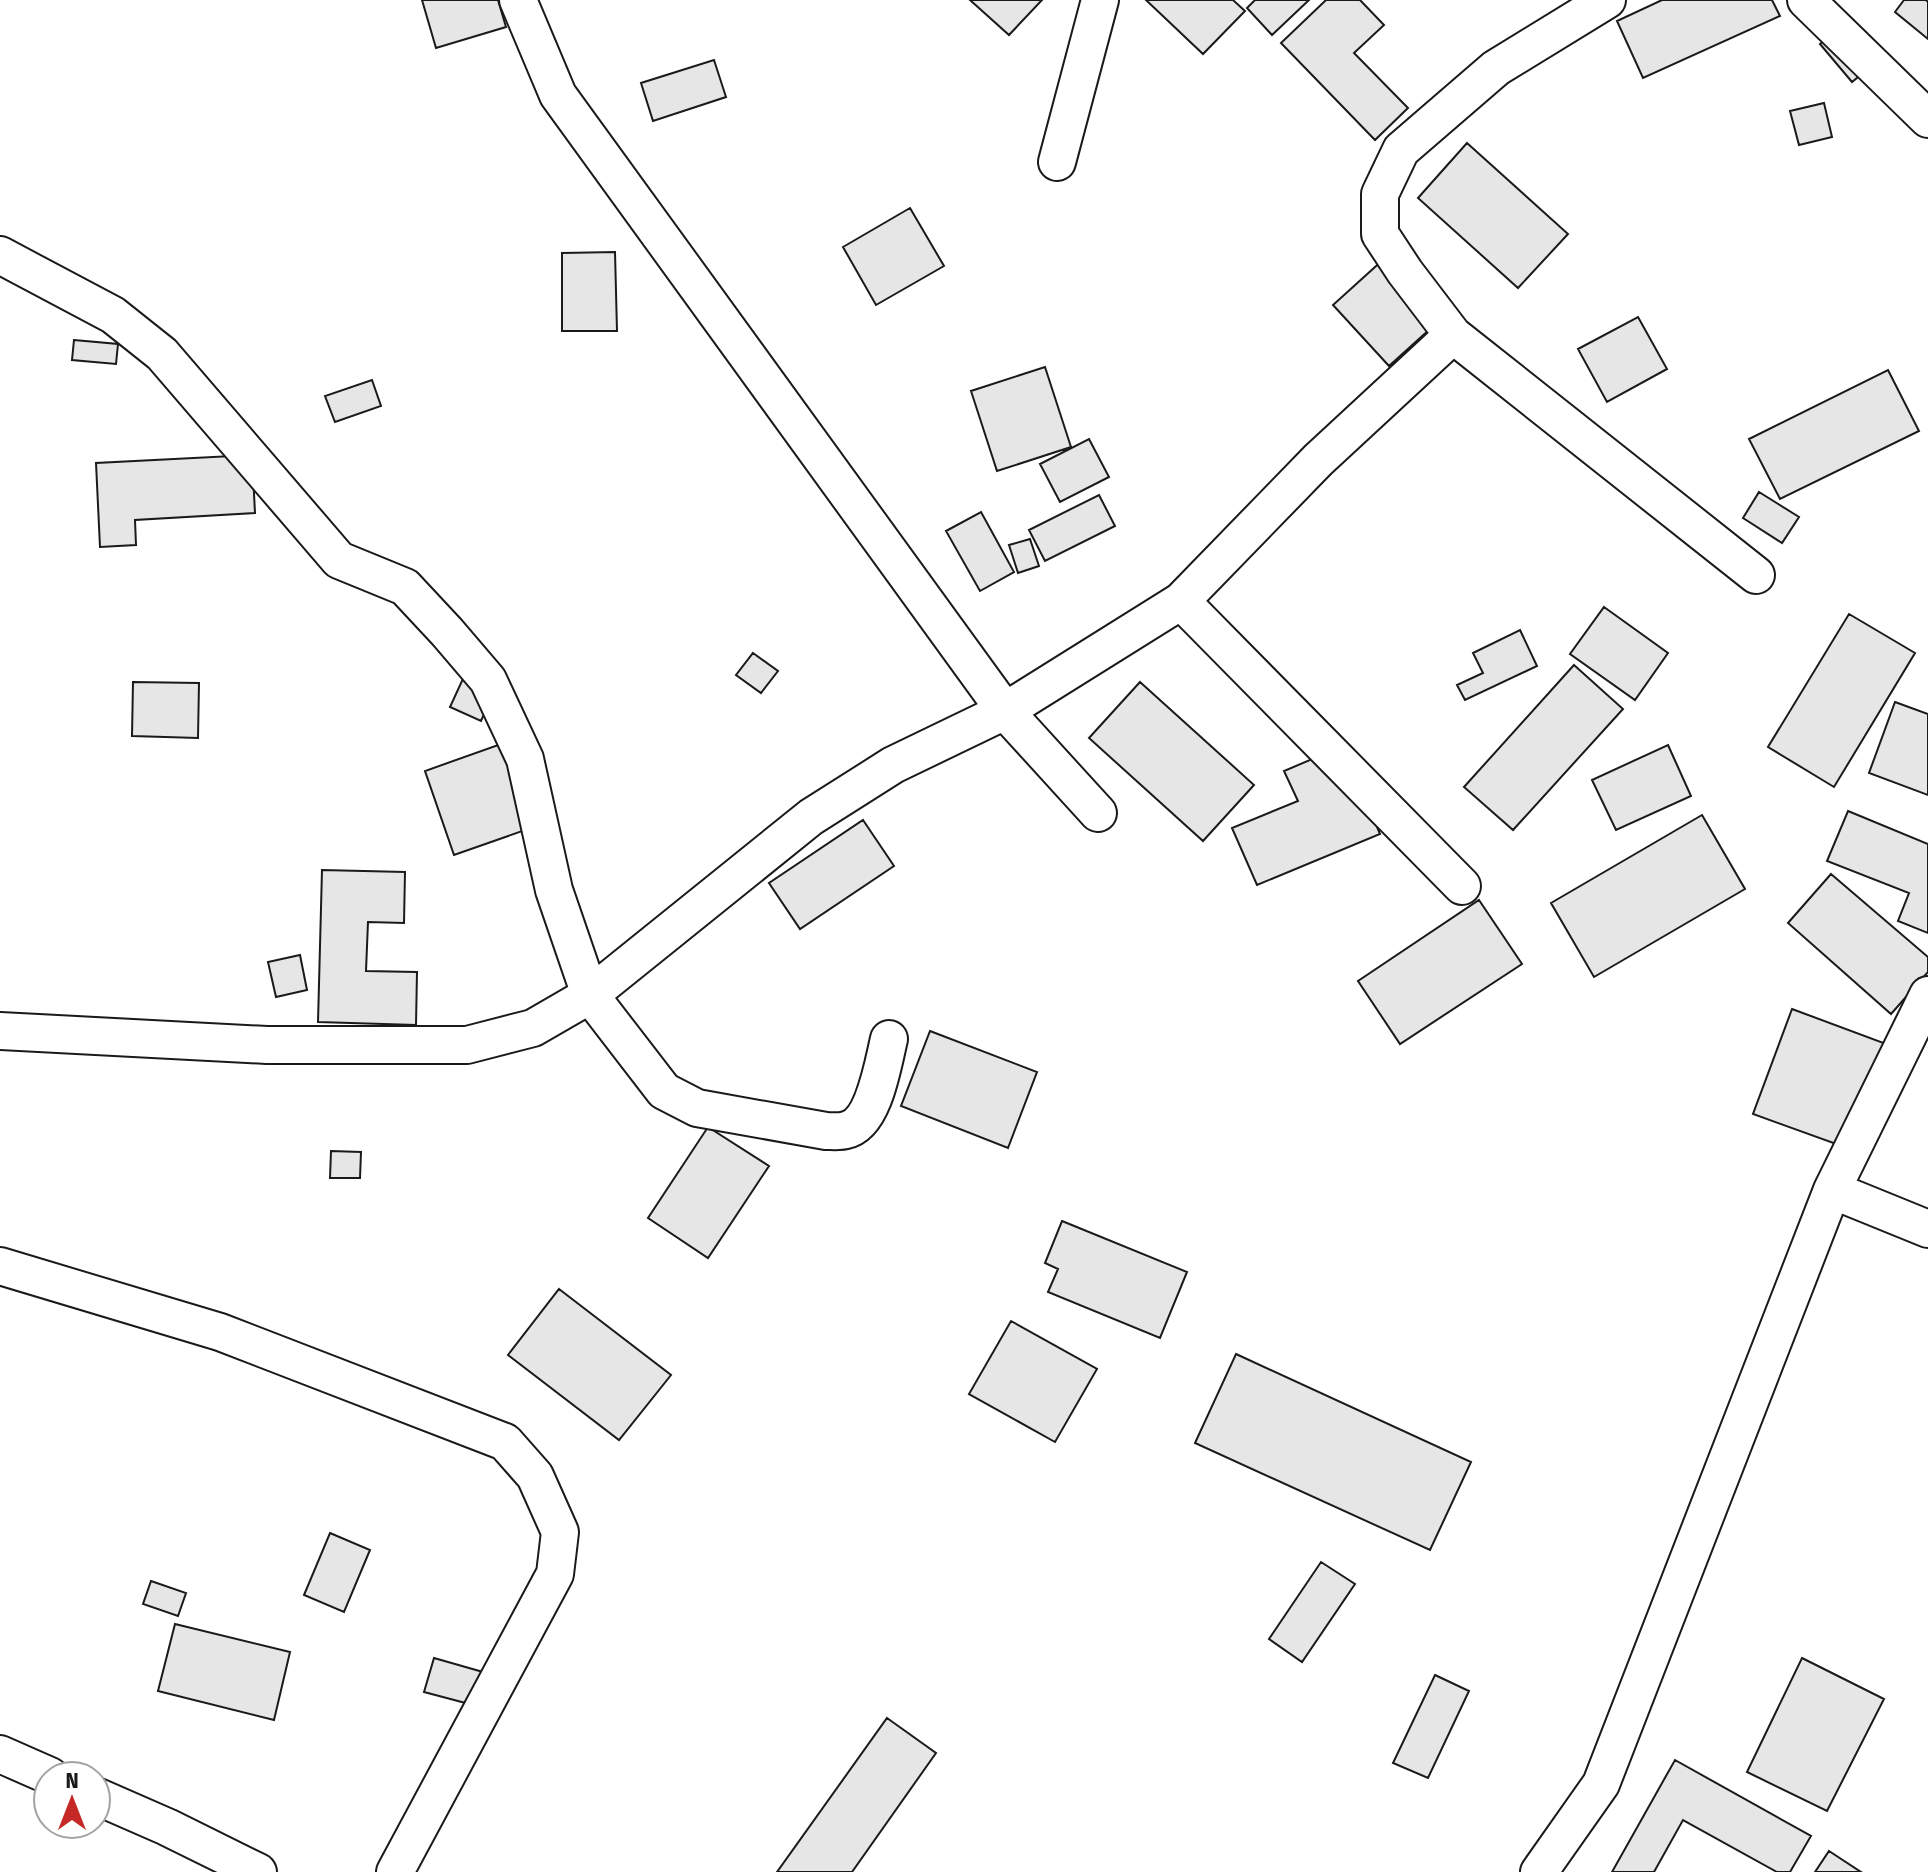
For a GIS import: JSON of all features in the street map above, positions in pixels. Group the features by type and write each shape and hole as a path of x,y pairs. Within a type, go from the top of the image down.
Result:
{"street":[{"path":"518,0 558,95 1005,711 1098,813"},
{"path":"1057,162 1100,0"},
{"path":"1607,0 1496,68 1401,150 1380,194 1380,234 1453,335 1756,575"},
{"path":"1806,0 1928,119"},
{"path":"0,255 113,315 162,354 339,560 405,587 488,680 525,759 554,890 590,995 664,1091 697,1108 826,1131 848,1130 862,1121 871,1105 889,1039"},
{"path":"0,1031 267,1045 467,1045 533,1028 590,995 811,817 893,765 1005,711 1181,601 1318,460 1453,335"},
{"path":"1181,601 1462,886"},
{"path":"1539,1872 1601,1784 1832,1190 1928,995"},
{"path":"1832,1190 1928,1229"},
{"path":"0,1266 220,1332 505,1442 535,1476 560,1532 555,1574 395,1872"},
{"path":"0,1754 32,1768"},
{"path":"112,1803 258,1872"}],"building":[{"path":"422,0 498,0 506,27 436,48"},
{"path":"970,0 1042,0 1009,35"},
{"path":"1146,0 1233,0 1245,11 1203,54"},
{"path":"1255,0 1309,0 1272,35 1247,8"},
{"path":"1326,0 1360,0 1384,25 1354,53 1408,108 1375,140 1281,43"},
{"path":"1662,0 1772,0 1780,16 1643,78 1617,21"},
{"path":"1904,0 1928,2 1928,39 1895,12"},
{"path":"1837,29 1869,68 1852,82 1820,44"},
{"path":"714,60 726,97 653,121 641,83"},
{"path":"1824,103 1832,137 1799,145 1790,111"},
{"path":"1467,143 1568,234 1518,288 1418,198"},
{"path":"910,208 944,266 876,305 843,247"},
{"path":"615,252 617,331 562,331 562,253"},
{"path":"1385,258 1441,319 1389,366 1333,305"},
{"path":"1638,317 1667,369 1607,402 1578,349"},
{"path":"74,340 118,344 116,364 72,360"},
{"path":"1045,367 1071,447 997,471 971,391"},
{"path":"1888,370 1919,431 1780,499 1749,439"},
{"path":"372,380 381,406 335,422 325,396"},
{"path":"1089,439 1109,477 1060,502 1040,464"},
{"path":"252,455 255,513 135,520 136,545 100,547 96,463"},
{"path":"1759,492 1799,517 1782,543 1743,518"},
{"path":"1099,495 1115,526 1045,561 1029,530"},
{"path":"981,512 1014,572 980,591 946,531"},
{"path":"1030,539 1039,566 1018,573 1009,545"},
{"path":"1604,607 1668,653 1635,700 1570,654"},
{"path":"1849,614 1915,653 1834,787 1768,747"},
{"path":"1520,630 1537,666 1465,700 1457,685 1483,673 1473,653"},
{"path":"753,653 778,671 761,693 736,675"},
{"path":"1574,665 1623,709 1513,830 1464,787"},
{"path":"467,670 498,684 481,721 450,707"},
{"path":"133,682 199,683 198,738 132,736"},
{"path":"1140,682 1254,785 1203,841 1089,738"},
{"path":"1895,702 1928,714 1928,795 1869,773"},
{"path":"501,744 531,828 454,855 425,771"},
{"path":"1668,745 1691,796 1616,830 1592,780"},
{"path":"1343,746 1380,834 1257,885 1232,828 1298,801 1284,771"},
{"path":"1848,811 1928,844 1928,933 1898,921 1909,893 1827,861"},
{"path":"1702,815 1745,889 1594,977 1551,903"},
{"path":"863,820 894,866 800,929 769,883"},
{"path":"322,870 405,872 404,923 368,922 366,971 417,972 416,1025 318,1022"},
{"path":"1831,874 1928,957 1928,972 1891,1014 1788,923"},
{"path":"1479,900 1522,964 1400,1044 1358,981"},
{"path":"300,955 307,990 276,997 268,962"},
{"path":"1792,1009 1889,1045 1850,1149 1753,1114"},
{"path":"930,1031 1037,1072 1008,1148 901,1106"},
{"path":"708,1127 769,1166 708,1258 648,1218"},
{"path":"331,1151 361,1152 360,1178 330,1178"},
{"path":"1062,1221 1187,1272 1160,1338 1048,1292 1058,1269 1045,1263"},
{"path":"559,1289 671,1375 619,1440 508,1355"},
{"path":"1011,1321 1097,1369 1055,1442 969,1394"},
{"path":"1236,1354 1471,1462 1430,1550 1195,1443"},
{"path":"330,1533 370,1550 344,1612 304,1595"},
{"path":"1321,1562 1355,1584 1302,1662 1269,1639"},
{"path":"151,1581 186,1593 178,1616 143,1604"},
{"path":"175,1624 290,1652 274,1720 158,1691"},
{"path":"434,1658 483,1672 473,1705 424,1692"},
{"path":"1802,1658 1884,1699 1827,1811 1747,1772"},
{"path":"1435,1675 1469,1691 1428,1778 1393,1763"},
{"path":"887,1718 936,1753 852,1872 777,1872"},
{"path":"1675,1760 1811,1836 1790,1872 1777,1872 1683,1820 1654,1872 1612,1872"},
{"path":"1829,1851 1861,1872 1815,1872"}]}
